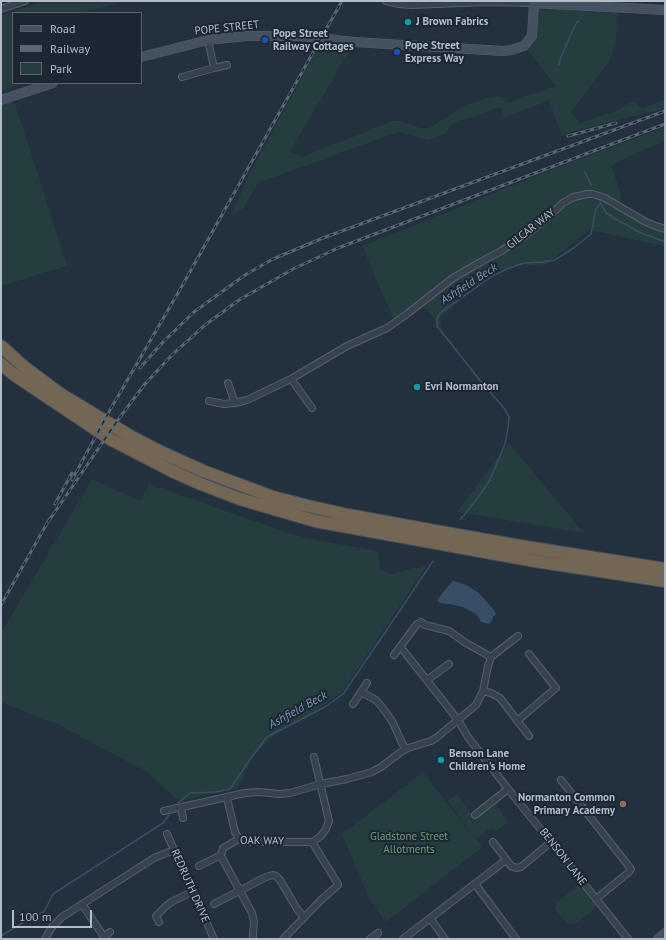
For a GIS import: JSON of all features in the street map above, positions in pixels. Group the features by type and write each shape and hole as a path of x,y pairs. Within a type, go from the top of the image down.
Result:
{"highway":[{"path":"1,346 23,366 62,395 130,436 163,454 203,471 273,497 321,509 428,530 665,569"},
{"path":"1,364 13,374 110,439 172,471 240,499 315,520 535,561 665,589"},
{"path":"535,561 665,581"}],"street":[{"path":"1,9 25,1"},
{"path":"386,1 411,5 486,2 665,10"},
{"name":"POPE STREET","path":"142,57 208,40 246,36 301,36 354,42 503,51 511,50 524,46 532,36 534,3"},
{"path":"208,40 214,68"},
{"path":"182,76 227,65"},
{"path":"1,100 50,84"},
{"name":"GILCAR WAY","path":"209,401 224,404 247,400 291,379 347,346 387,328 454,278 525,236 563,203 574,197 587,194 605,198 644,221 665,229"},
{"path":"291,379 312,408"},
{"path":"228,384 235,403"},
{"path":"394,655 417,624 421,622 425,625 449,631 466,643 491,657"},
{"path":"164,811 245,793 290,793 372,772 405,749 431,741 476,705 483,691 491,657 518,636"},
{"name":"BENSON LANE","path":"400,647 458,720 468,737 508,789 628,939"},
{"path":"517,721 556,688 529,654"},
{"path":"427,680 448,664"},
{"path":"353,704 367,684"},
{"path":"483,691 500,698 529,736"},
{"path":"361,692 376,700 382,707 392,721 405,749"},
{"path":"283,939 322,899 338,885 312,842 321,836 329,822 314,757"},
{"path":"561,780 631,869 596,899"},
{"path":"475,815 508,789"},
{"path":"227,798 235,832 239,839"},
{"path":"180,807 182,818"},
{"name":"REDRUTH DRIVE","path":"167,834 213,937"},
{"name":"OAK WAY","path":"199,866 221,855 223,848 239,839 248,842 312,842"},
{"path":"493,842 511,866 516,868 521,867 551,842"},
{"path":"46,938 52,927 62,917 154,858 174,850"},
{"path":"221,855 252,913 254,922 254,939"},
{"path":"403,939 506,860"},
{"path":"214,904 270,875 276,876 280,880 297,909 304,917"},
{"path":"475,884 516,939"},
{"path":"159,922 156,916 166,906 192,892"},
{"path":"82,904 104,936 110,932"},
{"path":"430,918 445,939"},
{"path":"370,939 378,932"},
{"path":"658,939 665,933"},
{"path":"205,939 213,937"}],"green space":[{"path":"46,1 127,1 85,12 12,12 12,84 21,84 1,92 1,15"},
{"path":"534,3 618,8 616,38 609,62 571,112 580,123 619,110 632,102 636,103 642,108 665,100 665,108 572,132 562,136 549,101 504,117 500,107 450,125 446,133 428,140 398,132 258,183 243,209 232,214 250,173 320,44 350,45 349,52 290,151 302,157 393,121 400,121 420,128 429,128 462,107 493,96 504,98 507,103 556,86 524,46 532,36"},
{"path":"11,100 16,106 67,266 1,286 1,104"},
{"path":"665,127 665,141 611,166 621,194 620,206 665,229 665,246 589,230 544,266 519,265 503,269 490,276 440,317 443,330 421,303 395,323 362,246 532,177"},
{"path":"509,443 584,533 457,512"},
{"path":"92,479 140,501 149,484 300,537 378,551 380,570 392,574 427,565 343,691 314,713 279,731 253,756 238,788 181,801 174,797 147,772 57,724 1,702 1,633"},
{"name":"Gladstone Street Allotments","path":"423,772 472,835 448,801 457,794 475,819 496,804 508,822 496,831 492,827 476,839 482,847 385,923 367,893 342,834"},
{"path":"580,884 597,907 575,924 566,923 555,909 556,903"}],"water":[{"path":"453,581 466,585 479,593 494,610 496,614 489,624 481,622 477,615 463,607 440,603 438,601"}],"waterway":[{"path":"559,65 563,52 577,22 579,21"},
{"path":"585,172 591,185"},
{"path":"600,202 606,213 639,232 665,242"},
{"name":"Ashfield Beck","path":"460,520 490,480 505,444 509,417 504,408 437,326 437,319 440,313 494,275 524,263 555,260 575,247 591,234 596,209 600,204"},
{"name":"Ashfield Beck","path":"178,803 190,793 216,792 230,789 267,737 325,707 343,694 433,561"},
{"name":"Ashfield Beck","path":"1,936 34,916 44,912 53,894 163,823 169,815"}],"railway":[{"path":"72,480 110,410 182,286 342,1"},
{"path":"140,368 163,342 194,312 245,275 273,259 323,238 665,111"},
{"path":"568,136 616,123"},
{"path":"48,522 120,417 145,384 172,355 205,325 239,300 293,269 338,248 665,124"},
{"path":"55,504 72,473"},
{"path":"1,605 50,518"}],"place":[{"name":"J Brown Fabrics","path":"408,22"},
{"name":"Pope Street Railway Cottages","path":"265,40"},
{"name":"Pope Street Express Way","path":"397,52"},
{"name":"Evri Normanton","path":"417,387"},
{"name":"Benson Lane Children's Home","path":"441,760"},
{"name":"Normanton Common Primary Academy","path":"623,804"}]}
